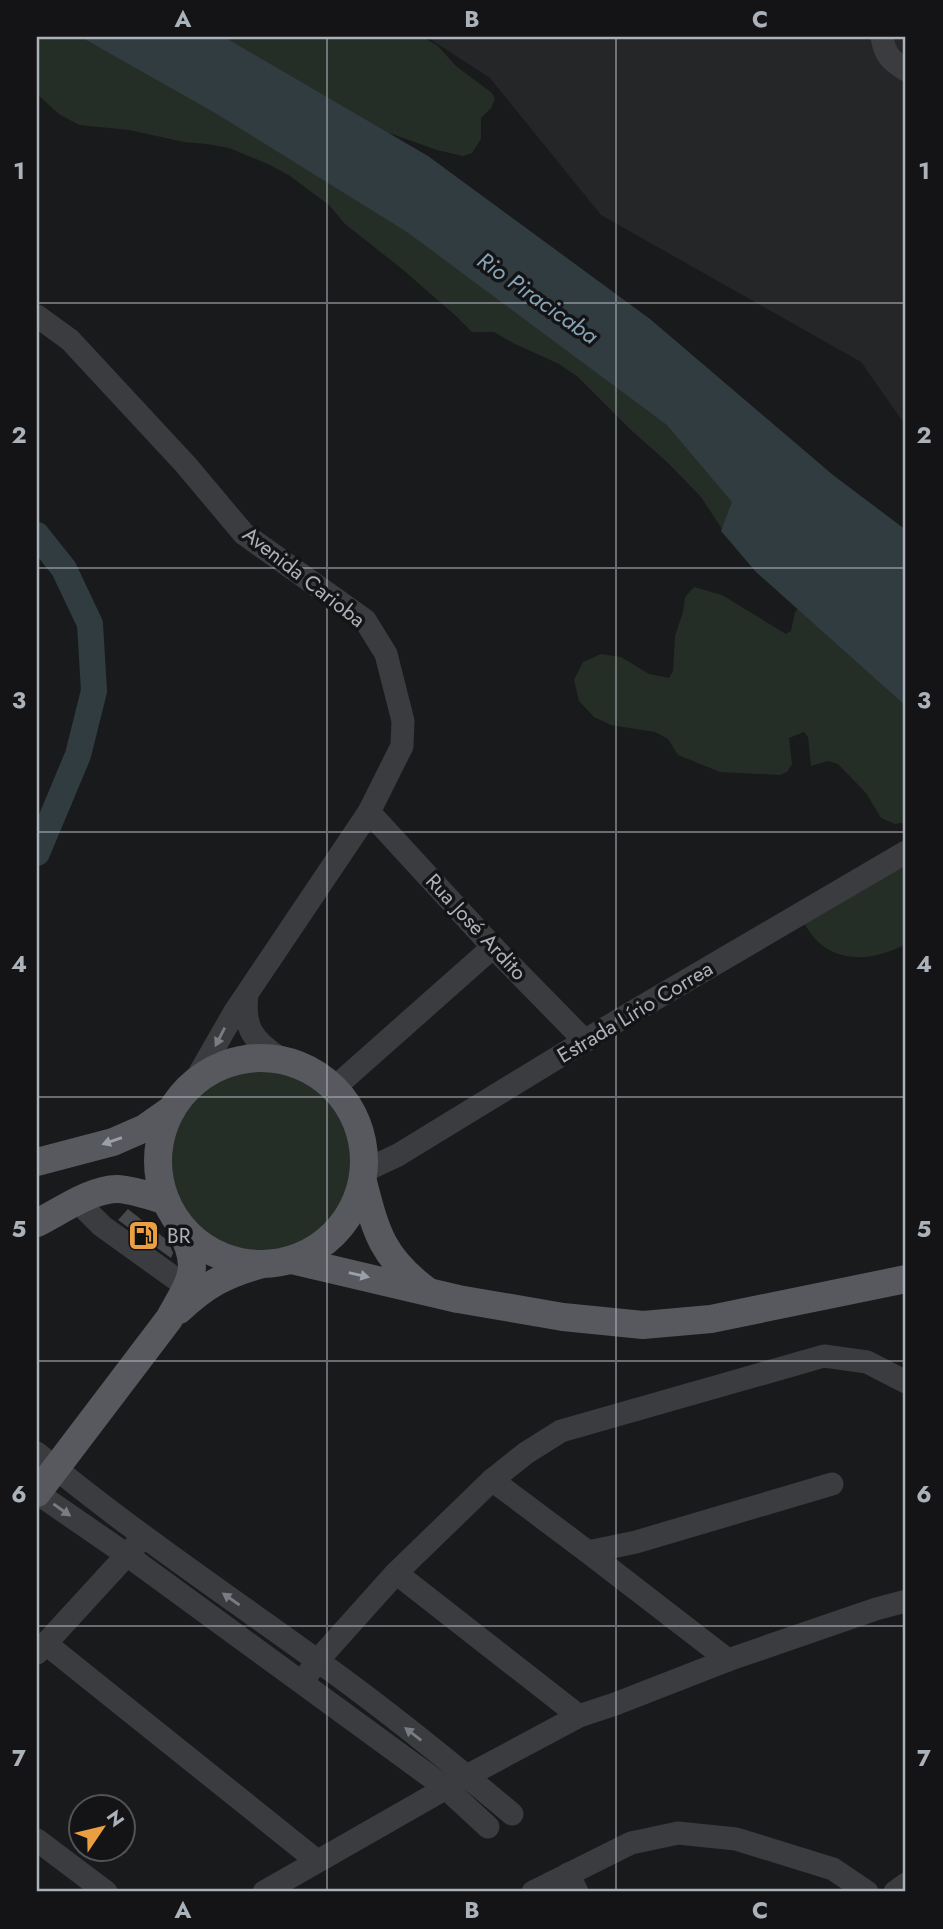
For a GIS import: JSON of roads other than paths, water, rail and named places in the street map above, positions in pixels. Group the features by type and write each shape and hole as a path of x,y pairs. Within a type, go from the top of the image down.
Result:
{"main road":[{"path":"37,1162 113,1142 145,1128 172,1109 195,1081 221,1066 250,1058 281,1059 309,1070 334,1088 348,1106 358,1126 364,1148 363,1176 354,1208 338,1231 317,1248 292,1260 261,1264 232,1272 196,1294 169,1319 46,1460 37,1493"},
{"path":"169,1319 187,1287 193,1265 190,1246 172,1212 159,1170 160,1139 172,1109"},
{"path":"363,1176 373,1221 384,1248 409,1277 429,1292"},
{"path":"37,1223 94,1194 116,1189 139,1193 172,1212 201,1245 229,1259 261,1264"},
{"path":"292,1260 458,1299 563,1317 643,1325 711,1319 906,1279"}],"street":[{"path":"882,37 884,50 893,62 906,70"},
{"name":"Avenida Carioba","path":"37,316 70,340 186,465 244,534 365,620 386,654 403,721 402,746 369,812 234,1013 195,1081"},
{"name":"Rua José Ardito","path":"369,812 493,947 585,1041"},
{"name":"Estrada Lírio Correa","path":"363,1176 585,1041 906,852"},
{"path":"334,1088 493,947"},
{"path":"247,994 247,1023 269,1052 281,1059"},
{"path":"78,1202 103,1226 187,1287"},
{"path":"302,1682 318,1660 396,1573 492,1480 526,1453 561,1431 824,1356 867,1362 906,1382"},
{"path":"46,1460 143,1537 318,1660 512,1814"},
{"path":"492,1480 728,1660"},
{"path":"588,1552 636,1542 832,1484"},
{"path":"37,1493 127,1555 446,1788 488,1827"},
{"path":"143,1537 41,1648 317,1861"},
{"path":"618,1575 622,1560 636,1542"},
{"path":"396,1573 579,1717"},
{"path":"876,1609 906,1588"},
{"path":"264,1892 467,1776 579,1717 728,1660 906,1601"},
{"path":"533,1892 573,1883 631,1843 678,1833 736,1839 833,1869 867,1892"},
{"path":"37,1840 106,1892"},
{"path":"895,1892 906,1884"}],"water":[{"name":"Rio Piracicaba","path":"81,37 224,37 428,156 650,319 833,475 906,530 906,706 756,572 721,531 732,502 667,425 407,232 217,114"}],"waterway":[{"path":"37,535 64,569 90,624 94,691 78,755 37,853"}],"place":[{"name":"BR","path":"144,1236"}]}
